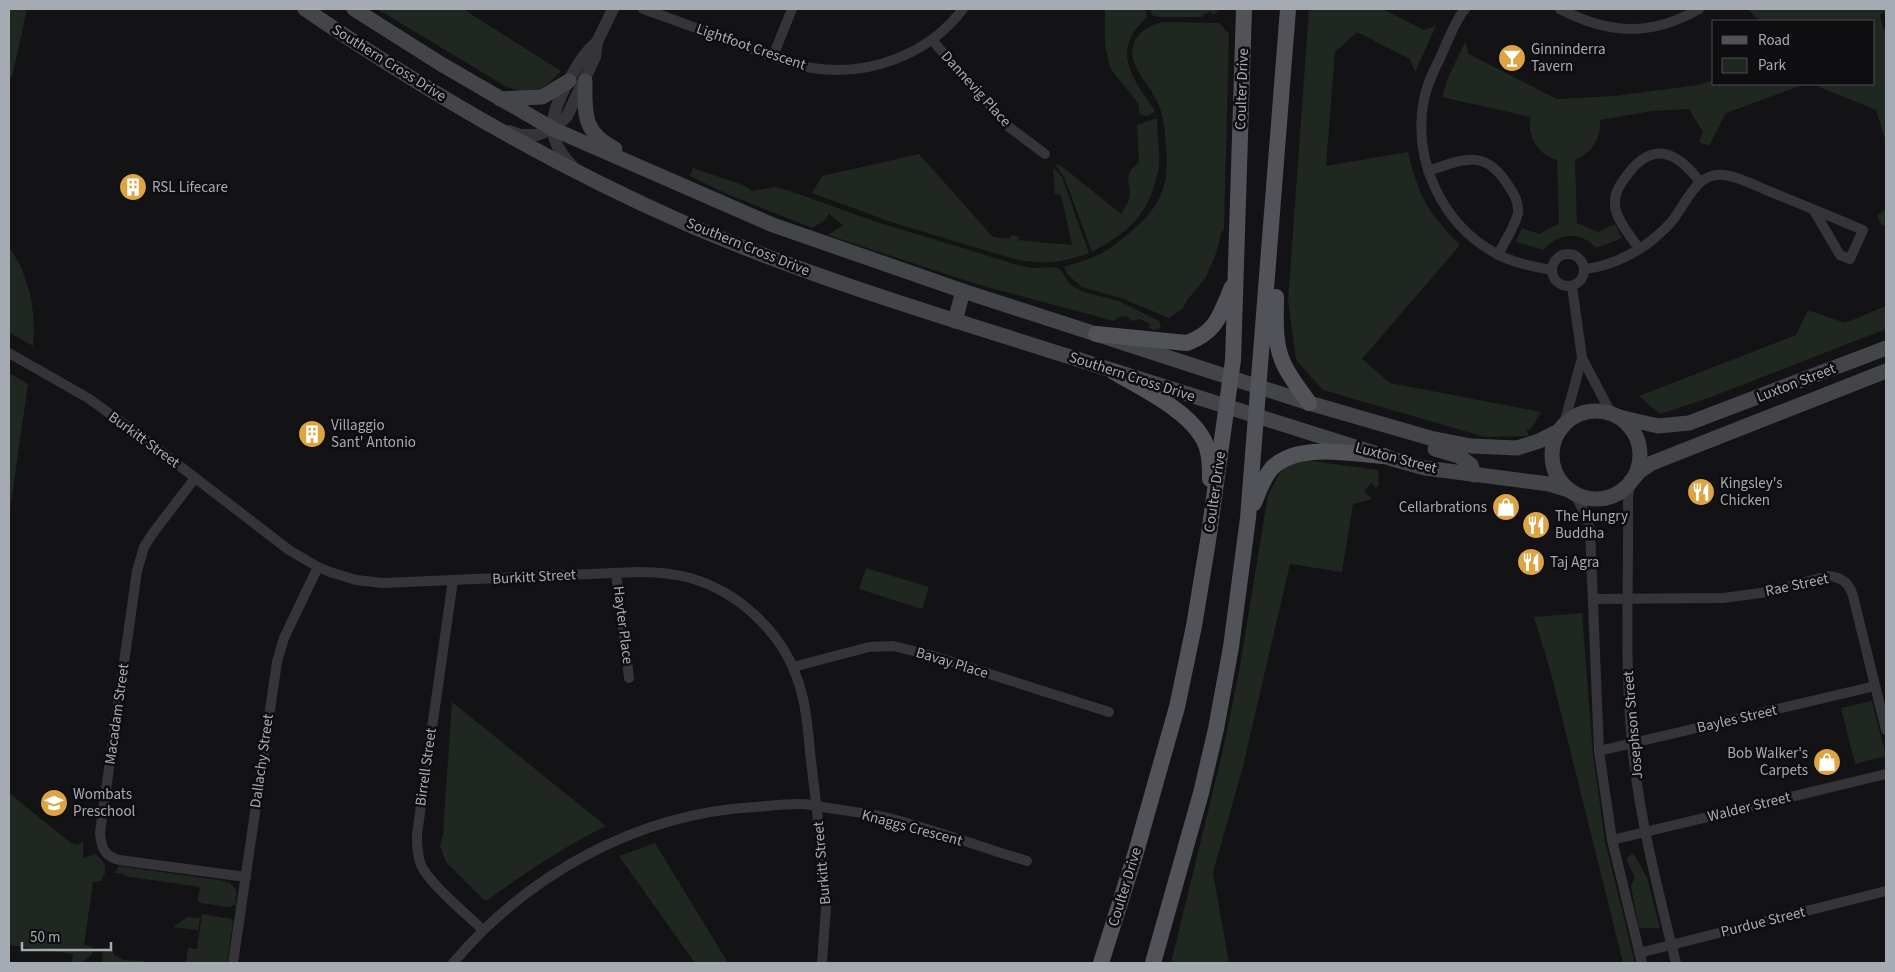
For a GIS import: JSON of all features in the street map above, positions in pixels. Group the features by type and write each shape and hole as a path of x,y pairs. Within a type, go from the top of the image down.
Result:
{"main road":[{"name":"Southern Cross Drive","path":"305,9 366,50 488,123 580,173 688,224 759,254 869,293 1227,407"},
{"name":"Southern Cross Drive","path":"354,9 441,64 554,129 773,225 963,291 1231,377"},
{"name":"Coulter Drive","path":"1101,963 1136,852 1176,707 1194,626 1208,541 1233,360 1244,9"},
{"path":"1153,963 1201,793 1216,729 1231,647 1248,518 1270,258 1288,10"},
{"path":"500,99 542,97 568,81"},
{"path":"585,81 586,119 594,132 606,144 641,162 664,178"},
{"path":"1270,258 1276,296 1276,328 1281,358 1288,373 1310,403"},
{"path":"1096,334 1176,344 1187,343 1200,338 1218,322 1236,275"},
{"path":"955,321 963,291"},
{"name":"Luxton Street","path":"1615,415 1658,426 1689,424 1886,348"},
{"name":"Luxton Street","path":"1631,482 1640,471 1652,463 1886,371"},
{"path":"1114,372 1178,411 1192,422 1204,438 1210,463 1208,541"},
{"name":"Luxton Street","path":"1231,377 1310,403 1430,438 1471,446 1517,448 1538,441 1562,427"},
{"path":"1831,393 1868,380 1886,380"},
{"name":"Luxton Street","path":"1227,407 1425,468 1549,484 1572,491"},
{"path":"1595,411 1615,415 1632,429 1639,446 1639,464 1631,482 1619,492 1604,498 1589,498 1572,491 1558,478 1552,462 1553,446 1562,427 1578,414 1586,412 1595,411"},
{"path":"1390,426 1411,442 1459,456 1471,465 1474,475"},
{"path":"1248,518 1262,483 1272,468 1285,458 1298,453 1312,451 1384,456"}],"street":[{"path":"488,123 520,135 536,135 554,129 567,116 585,81 595,57 597,42 613,9"},
{"name":"Lightfoot Crescent","path":"643,9 774,56 811,67 853,69 894,60 932,40 955,20 963,9"},
{"path":"774,56 792,9"},
{"path":"1465,9 1431,76 1424,97 1422,140 1428,171 1440,198 1456,222 1476,240 1498,255 1527,266 1552,270"},
{"path":"1560,9 1596,25 1620,29 1644,29 1667,24 1699,9"},
{"name":"Dannevig Place","path":"932,40 1008,127 1045,154"},
{"path":"580,173 564,158 557,146 554,129 554,110 584,53 597,42"},
{"path":"1639,249 1620,218 1615,203 1618,188 1633,167 1649,156 1661,154 1674,156 1690,168 1700,182"},
{"path":"1428,171 1468,159 1478,159 1488,163 1500,174 1517,198 1518,210 1498,255"},
{"path":"1584,269 1613,262 1639,249 1659,235 1676,216 1693,189 1700,182 1718,175 1736,177 1813,209 1862,230 1850,259 1840,255 1813,209"},
{"path":"1564,254 1570,254 1580,259 1584,269 1581,280 1572,286 1558,283 1552,270 1557,258 1564,254"},
{"path":"1572,286 1582,358 1615,415"},
{"name":"Burkitt Street","path":"9,353 88,398 289,550 318,567 356,580 383,583 616,573 664,573 691,578 741,603 763,623 776,639 793,667 804,703 826,886 822,963"},
{"path":"1562,427 1582,358"},
{"name":"Macadam Street","path":"195,478 144,547 137,571 100,841 102,848 108,855 120,860 246,877"},
{"name":"Josephson Street","path":"1631,482 1628,499 1628,685 1632,744 1645,832 1676,963"},
{"path":"1572,491 1587,517 1590,530 1599,751 1612,840 1641,958"},
{"name":"Dallachy Street","path":"233,963 277,662 284,638 318,567"},
{"name":"Hayter Place","path":"616,573 629,678"},
{"name":"Rae Street","path":"1593,599 1723,598 1768,592 1828,576 1837,576 1850,587 1886,730"},
{"name":"Birrell Street","path":"453,580 417,834 417,849 420,863 432,880 483,930"},
{"name":"Bavay Place","path":"793,667 869,647 893,646 906,648 1109,712"},
{"name":"Bayles Street","path":"1599,751 1875,686"},
{"name":"Walder Street","path":"1612,840 1886,774"},
{"name":"Knaggs Crescent","path":"454,963 483,930 529,890 569,864 613,841 650,827 728,808 810,805 889,818 1027,861"},
{"name":"Purdue Street","path":"1641,958 1671,945 1886,891"}],"green space":[{"path":"9,9 27,9 13,73 9,81"},
{"path":"377,9 463,9 561,71 554,79 539,89 529,92 516,90 505,86"},
{"path":"1105,9 1145,9 1147,16 1132,34 1127,57 1133,76 1155,111 1148,116 1140,115 1138,103 1110,68 1105,45"},
{"path":"1150,9 1220,9 1213,15 1210,11 1201,17 1158,17 1152,15"},
{"path":"1309,9 1383,9 1424,30 1436,26 1415,72 1410,59 1357,32 1335,52 1326,166 1408,152 1416,181 1426,203 1440,223 1460,245 1362,359 1390,383 1541,412 1531,429 1526,429 1529,436 1485,437 1323,390 1296,360 1288,300"},
{"path":"1748,9 1886,9 1886,13 1880,14 1883,28 1886,30 1886,143 1876,110 1814,85 1875,85 1875,20 1758,20"},
{"path":"1164,22 1219,23 1229,34 1224,228 1205,279 1187,300 1182,309 1169,318 1121,298 1082,287 1067,274 1064,267 1096,256 1114,245 1148,215 1160,196 1164,185 1167,160 1163,122 1157,101 1135,65 1132,51 1136,39 1145,29"},
{"path":"1465,42 1469,54 1557,99 1614,96 1699,85 1712,81 1712,85 1802,85 1726,113 1709,146 1699,142 1703,132 1689,109 1652,111 1600,120 1599,133 1591,149 1575,160 1577,223 1598,232 1615,224 1622,238 1596,248 1583,238 1576,236 1562,237 1549,244 1543,250 1516,242 1522,228 1540,234 1559,224 1557,160 1544,154 1535,144 1532,138 1530,117 1442,97 1448,78"},
{"path":"1157,118 1159,167 1151,196 1131,225 1114,239 1092,252 1064,177 1056,166 1058,164 1064,168 1121,214 1129,199 1128,180 1130,172 1139,162 1137,125"},
{"path":"919,154 993,237 1009,239 1012,235 1019,237 1018,240 1072,245 1061,195 1055,194 1054,168 1062,177 1089,253 1052,262 1014,259 894,223 812,193 822,176"},
{"path":"693,168 743,185 752,191 775,187 787,190 877,222 1018,265 1032,268 1055,267 1060,269 1074,287 1084,292 1119,301 1159,321 1161,328 1154,330 1149,328 1150,324 1140,319 1132,321 1126,316 1118,317 1114,321 976,284 828,235 843,225 829,214 825,220 812,228 727,194 690,176"},
{"path":"1886,209 1886,224 1882,226 1877,215"},
{"path":"9,247 22,270 30,294 34,333 33,346 9,332"},
{"path":"1886,306 1886,329 1711,397 1660,414 1639,396 1796,335 1808,310 1845,323"},
{"path":"9,373 28,384 9,517"},
{"path":"1305,460 1378,470 1379,484 1376,488 1371,483 1364,491 1372,499 1353,504 1342,572 1290,564 1243,766 1213,873 1229,963 1171,963 1222,754 1239,672 1268,495 1280,473 1289,464"},
{"path":"866,568 929,587 922,609 859,589"},
{"path":"1582,613 1593,755 1605,841 1635,963 1623,963 1551,673 1534,617"},
{"path":"1872,701 1886,756 1855,764 1841,708"},
{"path":"452,702 606,826 546,860 488,900 484,900 446,862 440,846 443,833"},
{"path":"9,793 71,843 78,845 83,841 83,858 96,854 105,864 105,873 101,881 93,882 84,945 93,947 92,954 82,963 72,963 73,954 9,945"},
{"path":"655,843 728,963 695,963 619,856"},
{"path":"1633,853 1647,877 1660,928 1639,928 1631,886 1635,878 1626,859"},
{"path":"119,866 225,881 227,884 228,881 236,889 236,905 228,907 201,903 198,901 200,887 114,873"},
{"path":"202,914 232,919 227,963 186,963 188,948 197,949"},
{"path":"187,917 200,918 198,930 173,927"},
{"path":"103,948 112,949 114,955 124,960 143,961 145,963 102,963"}],"place":[{"name":"Ginninderra Tavern","path":"1512,58"},
{"name":"RSL Lifecare","path":"133,187"},
{"name":"Villaggio Sant' Antonio","path":"312,434"},
{"name":"Kingsley's Chicken","path":"1701,492"},
{"name":"Cellarbrations","path":"1506,507"},
{"name":"The Hungry Buddha","path":"1536,525"},
{"name":"Taj Agra","path":"1531,562"},
{"name":"Bob Walker's Carpets","path":"1827,762"},
{"name":"Wombats Preschool","path":"54,803"}]}
